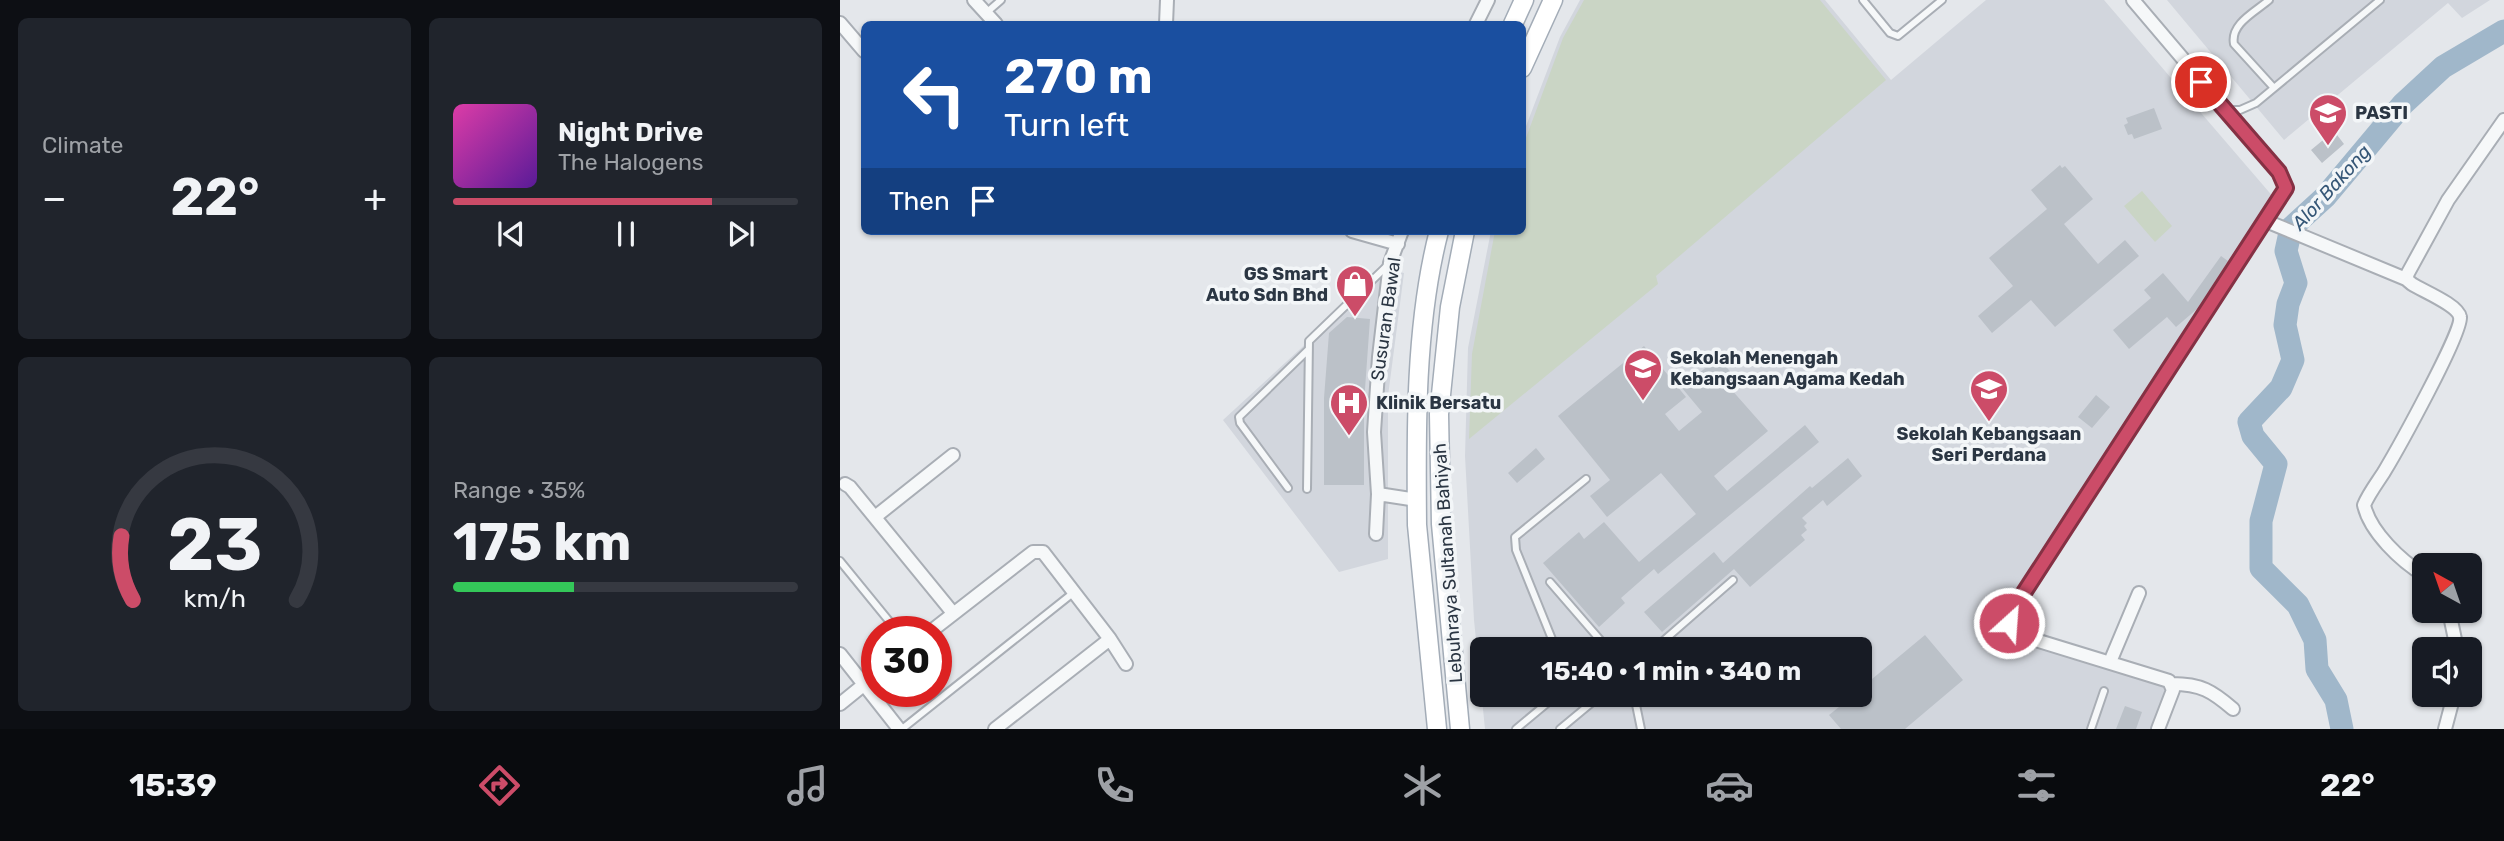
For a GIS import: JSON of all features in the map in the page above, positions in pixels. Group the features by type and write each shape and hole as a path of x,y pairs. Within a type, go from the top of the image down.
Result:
{"main road":[{"path":"1514,21 1524,0"},
{"path":"1526,59 1553,0"},
{"name":"Lebuhraya Sultanah Bahiyah","path":"1437,729 1417,525 1417,500 1421,355 1426,304 1438,235"},
{"name":"Lebuhraya Sultanah Bahiyah","path":"1462,728 1441,524 1439,414 1450,307 1464,235"}],"street":[{"path":"974,0 993,21"},
{"path":"1166,21 1167,0"},
{"path":"1478,21 1488,0"},
{"path":"2133,0 2284,181 2286,188 2010,614 2009,623 2019,635 2165,678 2172,684 2191,684 2212,691 2233,709"},
{"path":"840,23 861,48"},
{"path":"2406,279 2448,200 2504,120"},
{"path":"2266,221 2406,279 2427,294 2455,307 2460,315 2454,340 2440,369 2364,505 2366,513 2391,549 2412,568"},
{"name":"Susuran Bawal","path":"1376,534 1376,395 1390,263 1400,237"},
{"path":"875,517 953,455"},
{"path":"843,485 850,487 953,613"},
{"path":"1378,494 1417,500"},
{"path":"949,616 1038,550 1043,552 1074,592 1126,664"},
{"path":"2110,662 2139,593"},
{"path":"995,729 1110,639"},
{"path":"840,654 861,681"},
{"path":"2158,729 2170,699 2172,684"},
{"path":"840,704 861,686"},
{"path":"882,707 901,729"}],"lane":[{"path":"986,13 1001,0"},
{"path":"1863,0 1890,33 1898,36 1942,0"},
{"path":"2269,0 2236,27 2232,36 2234,44 2274,88"},
{"path":"2224,109 2233,111 2248,107 2380,0"},
{"path":"1307,489 1309,341 1390,263"},
{"path":"1288,488 1239,417 1308,350"},
{"path":"1551,637 1516,550 1515,537 1586,479"},
{"path":"840,561 885,616"},
{"path":"1668,637 1733,580"},
{"path":"1550,582 1598,637"},
{"path":"901,729 1074,592"},
{"path":"2091,729 2104,691"},
{"path":"1516,729 1543,707"},
{"path":"1560,729 1587,707"},
{"path":"1636,707 1641,729"}],"shaded area":[{"path":"1580,0 1825,0 1891,80 1986,0 2104,0 2281,206 2032,569 1999,633 2171,685 2155,729 1485,729 1483,707 1872,707 1872,637 1476,637 1465,456 1468,348 1490,235 1526,235 1526,126 1560,37"},
{"path":"2167,0 2490,0 2462,18 2448,3 2284,140"},
{"path":"1387,269 1404,273 1388,396 1388,559 1339,572 1223,420"}],"green space":[{"path":"1584,0 1820,0 1886,80 1656,276 1658,284 1469,439 1472,354 1494,235 1526,235 1526,138 1563,38"},
{"path":"2142,191 2172,226 2155,242 2124,206"}],"building":[{"path":"2154,108 2162,129 2134,139 2132,134 2128,135 2124,125 2128,123 2126,118"},
{"name":"PASTI","path":"2334,131 2344,144 2322,163 2311,150"},
{"path":"2060,165 2062,168 2065,166 2093,199 2064,224 2098,264 2125,240 2139,256 2055,327 2031,300 1992,333 1978,316 2013,286 1989,258 2047,209 2031,190"},
{"path":"2221,256 2228,261 2197,309 2176,327 2167,317 2129,349 2113,330 2151,298 2144,290 2163,273 2188,302"},
{"path":"1347,317 1370,319 1364,403 1364,485 1324,485 1324,398 1329,333"},
{"path":"1644,346 1686,397 1665,414 1679,431 1702,412 1682,388 1718,357 1738,381 1730,388 1768,431 1714,476 1727,491 1805,425 1819,442 1658,574 1654,569 1621,598 1625,603 1599,627 1543,563 1579,532 1584,539 1604,522 1639,562 1696,514 1661,473 1607,517 1590,496 1610,480 1558,416"},
{"path":"2096,395 2110,407 2092,428 2078,417"},
{"path":"1536,448 1545,459 1517,483 1508,473"},
{"path":"1848,458 1862,476 1827,506 1823,500 1802,518 1807,523 1804,526 1807,530 1801,535 1805,540 1750,587 1734,569 1662,632 1644,612 1714,552 1723,563 1810,486 1812,488"},
{"path":"1925,635 1963,680 1905,729 1841,729 1829,715 1839,707 1872,707 1872,679"},
{"path":"2125,706 2142,712 2136,729 2116,729"}],"waterway":[{"name":"Alor Bakong","path":"2342,729 2336,700 2317,669 2315,640 2298,605 2261,568 2261,521 2276,464 2253,436 2249,422 2281,388 2293,360 2285,325 2288,304 2296,283 2286,251 2291,228 2325,197 2403,104 2443,67 2504,31"}],"place":[{"name":"PASTI","path":"2328,147"},
{"name":"GS Smart Auto Sdn Bhd","path":"1355,318"},
{"name":"Sekolah Menengah Kebangsaan Agama Kedah","path":"1643,402"},
{"name":"Sekolah Kebangsaan Seri Perdana","path":"1989,423"},
{"name":"Klinik Bersatu","path":"1349,437"}],"route":[{"path":"2009,623 2010,614 2286,188 2279,172 2201,82"}]}
